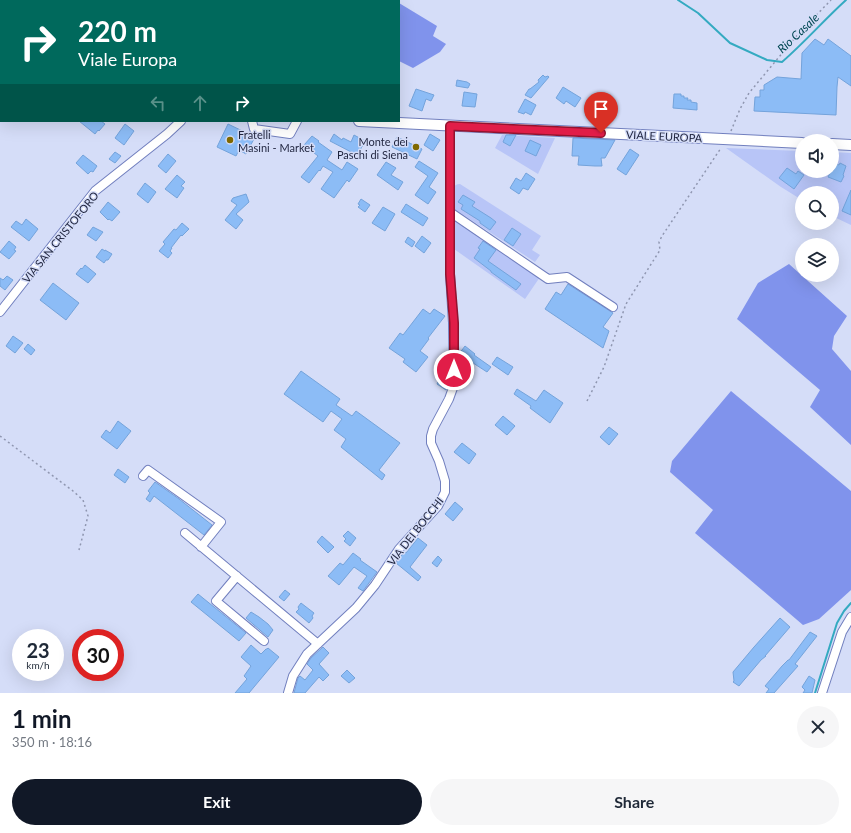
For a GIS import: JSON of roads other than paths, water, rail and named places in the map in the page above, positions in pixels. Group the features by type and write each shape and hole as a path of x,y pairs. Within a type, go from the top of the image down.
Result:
{"main road":[{"name":"VIALE EUROPA","path":"377,122 795,143"},
{"path":"839,144 851,145"}],"street":[{"name":"VIA SAN CRISTOFORO","path":"0,312 96,191 180,122"},
{"path":"252,122 254,128 290,134 296,122"},
{"name":"VIA DEI BOCCHI","path":"288,693 293,676 307,654 356,608 376,585 400,549 438,506 445,492 445,481 431,443 431,436 454,385 454,323 450,274 450,126"},
{"path":"450,212 548,279 567,277 613,307"},
{"path":"143,476 148,470 221,522 202,547"},
{"path":"185,533 318,644"},
{"path":"237,576 216,601 264,641"},
{"path":"822,693 842,632 851,617"}],"waterway":[{"name":"Rio Casale","path":"678,0 698,13 730,43 767,60 782,62 846,0"},
{"path":"815,693 837,623 851,603"}],"place":[{"name":"Fratelli Masini - Market","path":"230,140"},
{"name":"Monte dei Paschi di Siena","path":"416,147"}]}
